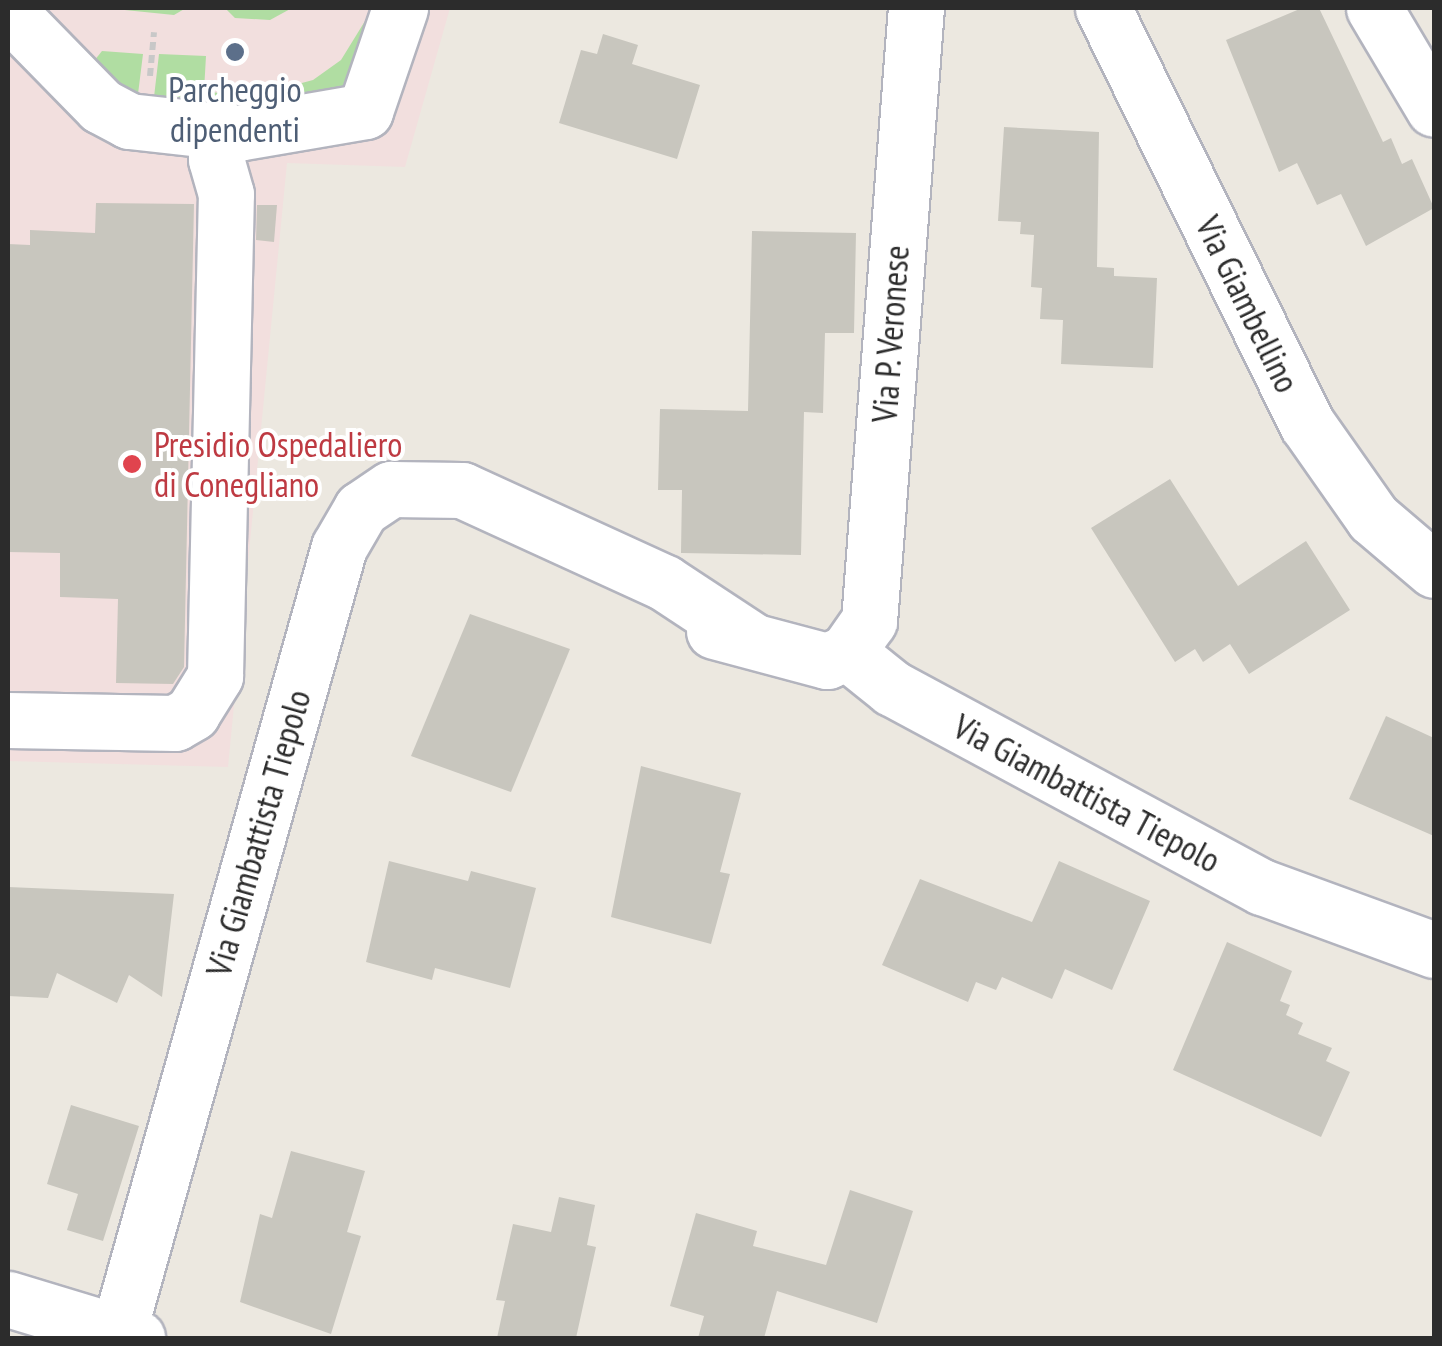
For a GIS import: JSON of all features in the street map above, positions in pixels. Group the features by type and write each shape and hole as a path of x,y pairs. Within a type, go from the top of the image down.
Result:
{"street":[{"path":"8,11 115,114 129,121 216,130 276,128 365,111 400,8"},
{"name":"Via P. Veronese","path":"846,652 862,637 872,606 916,8"},
{"name":"Via Giambellino","path":"1104,8 1307,424 1374,518 1434,570"},
{"path":"1374,8 1434,109"},
{"path":"8,720 175,722 192,714 216,676 226,194 216,159 216,130"},
{"name":"Via Giambattista Tiepolo","path":"127,1336 339,548 360,508 390,489 462,490 664,584 750,639 809,661 846,652 892,688 1262,888 1434,950"},
{"path":"8,1299 127,1336"}],"path":[{"path":"152,54 154,32"}],"shaded area":[{"name":"Presidio Ospedaliero di Conegliano","path":"8,8 450,8 405,167 287,163 228,767 8,761"}],"green space":[{"path":"105,8 186,8 174,15"},
{"path":"225,8 292,8 270,20 235,18"},
{"path":"373,8 355,89 232,102 154,97 159,54 206,56 204,91 249,97 313,80 341,60"},
{"path":"102,51 143,54 138,94 119,93 94,61"}],"building":[{"path":"1302,8 1319,8 1383,142 1391,138 1402,164 1412,159 1434,208 1366,246 1341,194 1317,205 1297,163 1279,172 1226,40"},
{"path":"603,34 638,45 632,64 700,85 677,159 559,123 581,50 597,54"},
{"path":"1004,127 1099,132 1097,267 1114,268 1114,276 1157,278 1153,368 1061,364 1063,320 1040,319 1042,288 1031,287 1034,235 1020,234 1021,222 998,221"},
{"path":"96,203 194,204 184,667 173,684 116,683 118,599 60,597 60,553 8,552 8,244 30,245 30,230 95,233"},
{"path":"257,205 277,205 274,242 256,240"},
{"path":"752,231 856,233 854,333 825,333 823,413 804,412 801,555 681,553 682,490 658,490 660,409 748,411"},
{"path":"1170,479 1238,586 1306,541 1350,610 1249,674 1230,644 1203,662 1195,649 1175,662 1091,528"},
{"path":"470,614 570,649 511,792 411,756"},
{"path":"1386,716 1434,738 1434,836 1349,799"},
{"path":"641,766 741,793 720,872 730,874 711,944 611,917"},
{"path":"389,861 468,881 471,871 536,888 510,988 435,968 432,980 366,962"},
{"path":"1059,861 1150,901 1112,990 1065,969 1052,999 1002,977 996,990 976,982 968,1002 882,965 920,879 1032,922"},
{"path":"8,887 174,894 162,997 129,975 117,1003 57,973 48,998 8,996"},
{"path":"1227,942 1292,971 1280,1001 1290,1005 1286,1015 1303,1023 1298,1034 1332,1048 1326,1061 1350,1072 1321,1137 1173,1070"},
{"path":"71,1105 139,1126 103,1241 67,1230 78,1194 47,1184"},
{"path":"291,1151 365,1171 347,1232 361,1236 331,1334 240,1302 260,1214 272,1218"},
{"path":"850,1190 913,1211 877,1323 777,1291 764,1338 698,1338 704,1316 670,1306 696,1213 757,1231 753,1246 826,1265"},
{"path":"559,1197 595,1205 587,1245 596,1247 576,1338 497,1338 505,1301 496,1300 513,1224 551,1232"}],"place":[{"name":"Parcheggio dipendenti","path":"235,52"},
{"name":"Presidio Ospedaliero di Conegliano","path":"132,464"}]}
